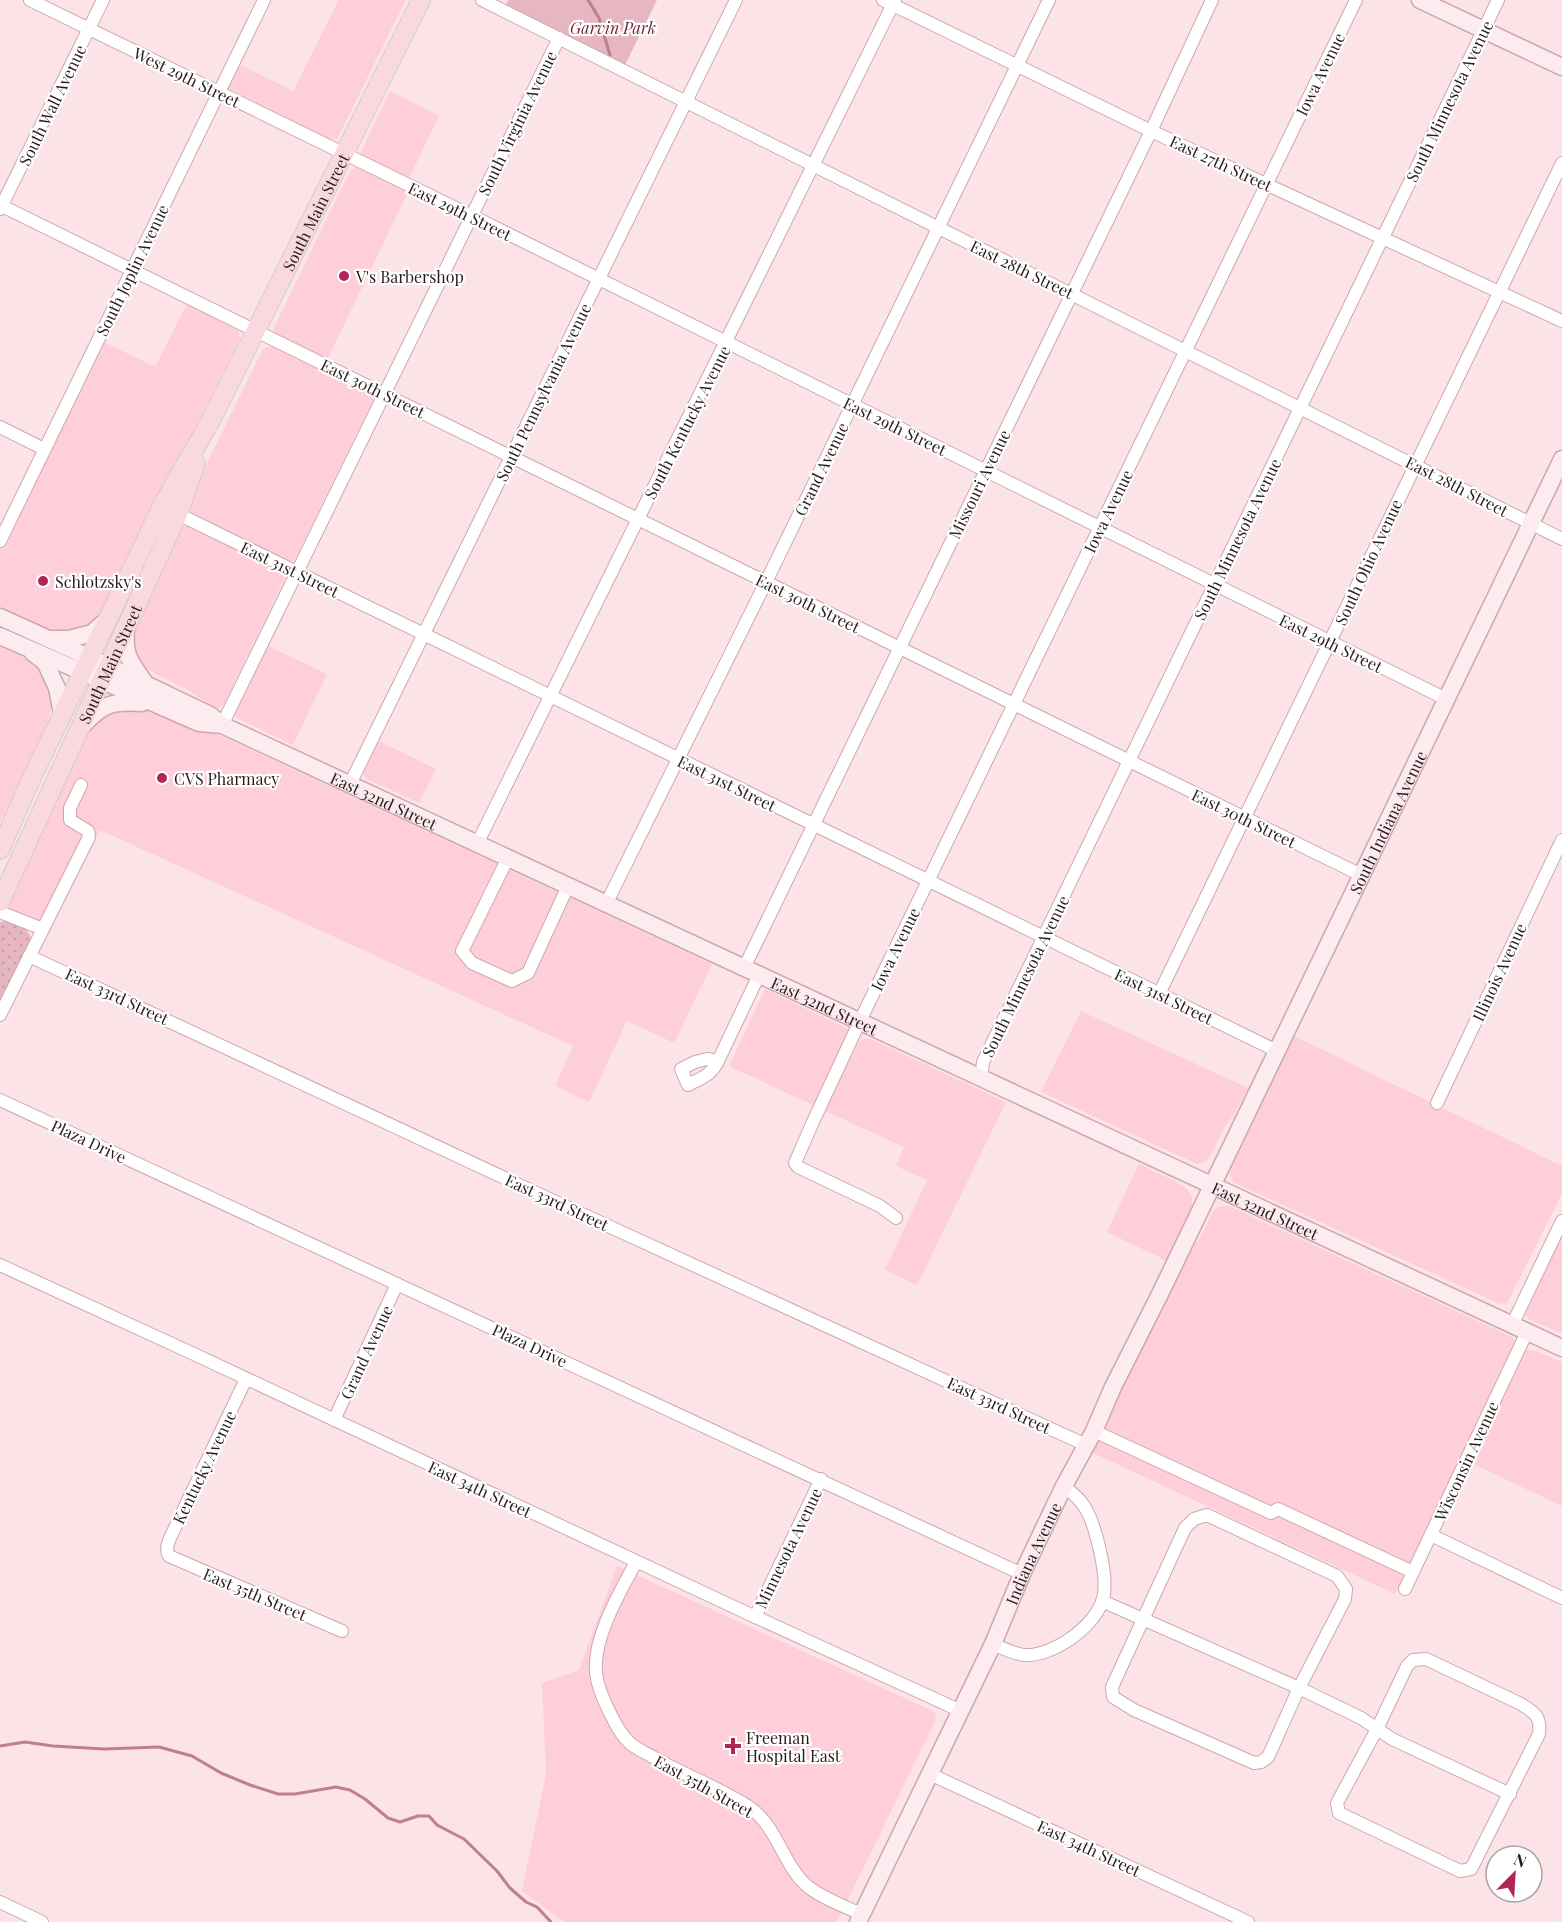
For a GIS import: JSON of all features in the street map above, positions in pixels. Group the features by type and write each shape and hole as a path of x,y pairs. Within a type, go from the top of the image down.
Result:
{"main road":[{"name":"South Main Street","path":"0,850 163,504 210,422 421,0"},
{"path":"1420,0 1562,67"},
{"name":"South Main Street","path":"0,902 178,514 210,422"},
{"name":"South Indiana Avenue","path":"1212,1186 1562,459"},
{"path":"0,617 47,639 153,703 199,723 222,725"},
{"path":"47,639 69,639 92,633 108,619"},
{"path":"126,628 124,648 146,684"},
{"path":"0,636 25,647 86,664"},
{"path":"25,647 45,662 57,688 63,714"},
{"name":"East 32nd Street","path":"105,673 146,684 210,715 222,725 1562,1348"},
{"path":"79,730 97,710 120,701 153,703"},
{"name":"Indiana Avenue","path":"859,1918 993,1644 1022,1574 1064,1486 1090,1438 1212,1186"}],"street":[{"name":"West 29th Street","path":"30,0 344,154"},
{"name":"South Wall Avenue","path":"0,207 103,0"},
{"name":"South Joplin Avenue","path":"0,541 264,0"},
{"name":"East 28th Street","path":"482,0 1562,539"},
{"name":"South Pennsylvania Avenue","path":"350,784 736,0"},
{"name":"Grand Avenue","path":"606,904 940,228 1049,0"},
{"name":"Missouri Avenue","path":"744,968 1072,294 1212,0"},
{"name":"Iowa Avenue","path":"896,1218 880,1206 798,1167 795,1163 859,1023 1356,0"},
{"name":"South Minnesota Avenue","path":"981,1079 983,1062 1498,0"},
{"name":"East 27th Street","path":"890,2 1151,130 1562,321"},
{"name":"South Kentucky Avenue","path":"477,843 727,343 890,2"},
{"name":"South Virginia Avenue","path":"222,725 559,38"},
{"name":"East 29th Street","path":"344,154 1446,699"},
{"name":"South Ohio Avenue","path":"1159,994 1562,163"},
{"name":"East 30th Street","path":"0,207 1361,875"},
{"path":"0,427 44,449"},
{"name":"East 31st Street","path":"178,514 1276,1051"},
{"path":"0,1015 89,837 88,831 70,820 70,808 81,785"},
{"name":"Illinois Avenue","path":"1437,1103 1562,840"},
{"path":"508,858 462,951 472,963 512,981 528,973 568,886"},
{"path":"0,912 43,929"},
{"name":"East 33rd Street","path":"29,956 558,1203 1090,1438 1271,1513 1278,1509 1413,1572"},
{"path":"718,1060 759,975"},
{"name":"Plaza Drive","path":"0,1100 1022,1574"},
{"path":"1512,1325 1562,1221"},
{"name":"East 34th Street","path":"0,1265 754,1617 961,1711"},
{"name":"Grand Avenue","path":"334,1420 398,1284"},
{"name":"Wisconsin Avenue","path":"1405,1589 1527,1332"},
{"name":"Kentucky Avenue","path":"169,1556 166,1551 169,1540 246,1379"},
{"name":"Minnesota Avenue","path":"754,1617 821,1479"},
{"path":"993,1644 1024,1655 1045,1652 1058,1647 1071,1639 1088,1622 1102,1601 1103,1569 1099,1544 1082,1502 1064,1486"},
{"path":"1206,1515 1337,1576 1346,1589 1345,1599 1299,1688 1268,1757 1261,1762 1254,1763 1134,1710 1113,1697 1112,1687 1185,1528 1194,1519 1206,1515"},
{"path":"1431,1535 1562,1598"},
{"name":"East 35th Street","path":"169,1556 342,1631"},
{"name":"East 35th Street","path":"636,1562 603,1632 597,1652 596,1675 602,1697 617,1728 631,1744 749,1808 771,1830 794,1870 806,1885 859,1918"},
{"path":"1102,1601 1299,1688 1362,1718 1392,1739 1510,1794"},
{"path":"1426,1659 1521,1704 1534,1713 1540,1722 1539,1734 1510,1794 1471,1869 1460,1871 1339,1813 1337,1803 1377,1729 1407,1666 1413,1660 1426,1659"},
{"name":"East 34th Street","path":"930,1774 1248,1922"},
{"path":"0,1902 42,1922"}],"shaded area":[{"path":"339,0 406,0 337,139 330,139 229,89 238,64 293,91"},
{"path":"390,91 439,116 409,178 364,156 361,152"},
{"path":"358,167 408,192 327,360 277,335 273,330 350,171"},
{"path":"187,304 239,331 240,338 103,613 89,627 66,632 43,627 0,609 0,548 102,341 155,367"},
{"path":"271,346 370,395 373,400 295,559 291,562 196,517 190,511 191,500 207,463 263,349"},
{"path":"187,526 283,573 285,577 224,705 219,709 188,690 144,668 132,652 133,633 140,613 182,527"},
{"path":"0,645 32,660 46,672 52,703 47,725 0,823"},
{"path":"268,646 327,674 293,745 235,717 235,712"},
{"path":"146,708 174,716 228,739 712,964 674,1043 627,1021 589,1102 555,1086 573,1046 100,830 51,926 10,909 7,906 84,731 104,711"},
{"path":"379,741 436,769 419,803 364,776 364,771"},
{"path":"765,989 850,1030 817,1107 729,1066"},
{"path":"1081,1011 1248,1088 1210,1157 1205,1162 1197,1164 1041,1092"},
{"path":"1292,1035 1562,1166 1562,1194 1507,1303 1500,1304 1232,1180 1229,1170 1231,1163"},
{"path":"871,1039 1006,1102 917,1285 885,1270 927,1180 896,1166 904,1147 825,1111 859,1041"},
{"path":"1139,1164 1177,1182 1188,1190 1192,1198 1192,1206 1167,1261 1107,1232"},
{"path":"1221,1206 1229,1206 1512,1337 1514,1340 1514,1347 1395,1594 1091,1452 1182,1262 1201,1236 1214,1210"},
{"path":"1562,1236 1562,1334 1527,1318 1525,1312"},
{"path":"1530,1349 1562,1362 1562,1506 1473,1464 1525,1352"},
{"name":"Freeman Hospital East","path":"617,1566 935,1712 936,1719 837,1922 564,1922 522,1891 546,1774 542,1683 579,1670"}],"green space":[{"name":"Garvin Park","path":"508,0 657,0 625,65 506,5"},
{"path":"6,921 25,929 31,939 0,1004 0,922"}],"waterway":[{"path":"588,0 599,18 610,55"},
{"path":"0,1746 25,1742 104,1749 159,1747 192,1756 221,1773 278,1794 295,1794 336,1787 350,1790 388,1818 400,1822 418,1816 429,1816 437,1825 464,1839 497,1871 510,1888 526,1902 537,1907 551,1922"}],"place":[{"name":"V's Barbershop","path":"344,276"},
{"name":"Schlotzsky's","path":"43,581"},
{"name":"CVS Pharmacy","path":"162,778"},
{"name":"Freeman Hospital East","path":"733,1746"}]}
